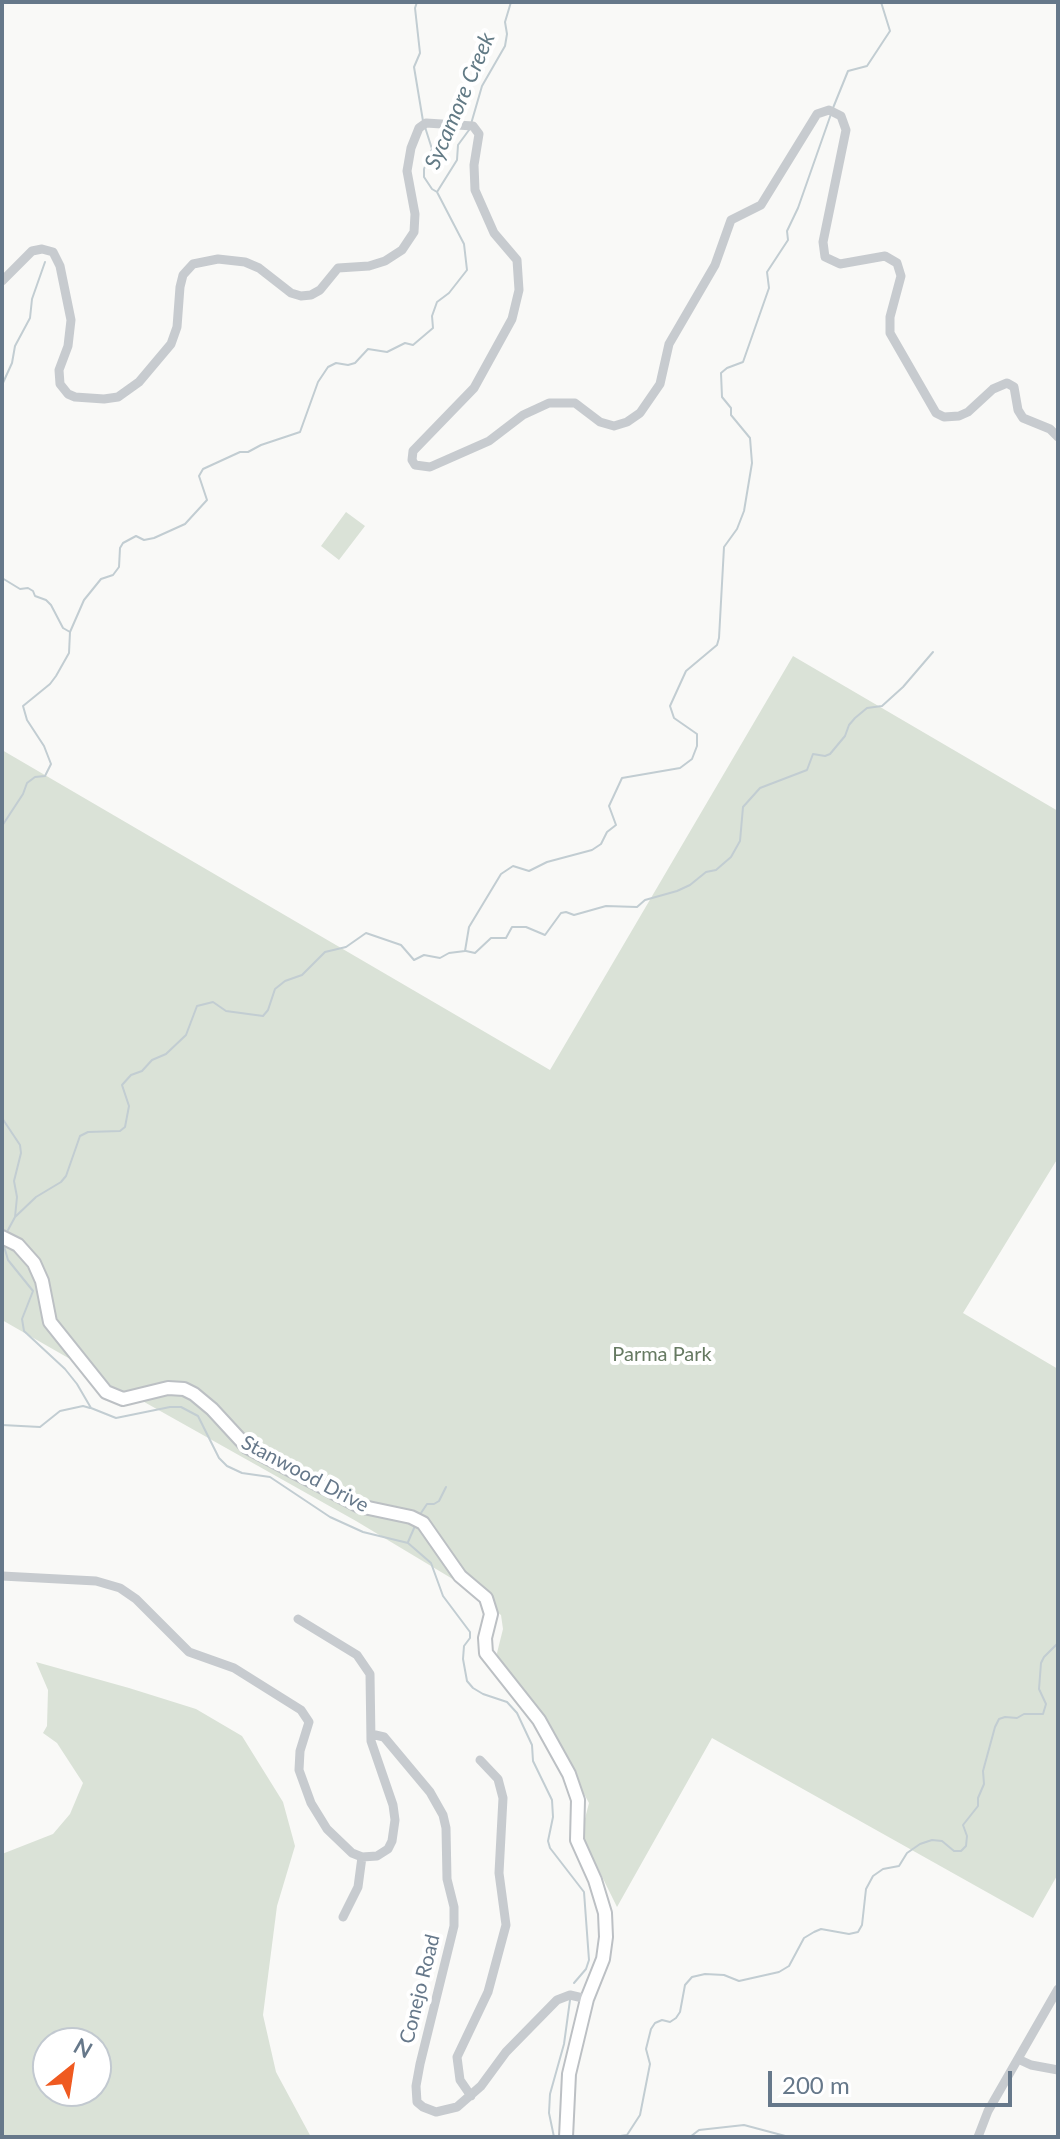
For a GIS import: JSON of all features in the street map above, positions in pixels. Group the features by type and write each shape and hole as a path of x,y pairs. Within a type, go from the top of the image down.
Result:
{"main road":[{"name":"Stanwood Drive","path":"2,1237 18,1245 34,1263 42,1281 50,1322 106,1392 123,1399 168,1388 184,1389 194,1394 212,1409 240,1442 259,1454 359,1506 411,1517 423,1523 460,1576 484,1595 491,1614 485,1641 487,1655 539,1720 567,1769 576,1792 578,1843 600,1894 606,1925 603,1959 587,1999 569,2074 566,2137"}],"street":[{"path":"2,281 32,251 42,249 53,252 60,266 71,320 68,346 59,370 60,384 75,397 118,397 139,382 171,344 177,327 183,275 193,264 218,259 245,262 259,268 291,293 301,296 316,293 338,268 369,266 385,261 402,250 414,229 415,214 407,171 417,132 426,123 473,126 479,134 474,165 475,190 494,233 517,260 519,290 512,319 479,380 452,413 413,451 415,465 430,467 489,441 523,415 549,403 575,403 600,422 614,426 640,413 660,384 669,344 715,265 731,220 761,205 817,114 829,110 841,116 846,130 823,242 825,257 840,264 885,256 897,263 901,276 890,317 890,333 936,413 944,417 959,416 968,412 993,389 1007,383 1014,387 1018,410 1023,418 1050,429 1058,437"},
{"path":"2,1576 96,1581 120,1588 136,1599 189,1652 234,1668 301,1710 309,1722 300,1751 299,1770 311,1803 327,1829 352,1853 362,1857 377,1856 385,1851 395,1833 393,1805 371,1734 371,1682 367,1667 357,1655 298,1619"},
{"name":"Conejo Road","path":"371,1734 384,1737 430,1792 443,1815 446,1828 447,1879 454,1907 454,1926 420,2064 416,2099 429,2110 443,2112 457,2107 471,2096 506,2052 557,2000 570,1995 587,1999"},
{"path":"471,2096 460,2080 457,2057 488,1992 506,1925 499,1873 503,1798 498,1779 480,1760"},
{"path":"343,1917 358,1887 362,1857"},
{"path":"978,2137 988,2111 1058,1989"},
{"path":"1018,2059 1058,2070"}],"green space":[{"path":"346,512 365,526 339,560 321,546"},
{"name":"Parma Park","path":"793,656 1058,811 1058,1158 963,1313 1058,1369 1058,1874 1033,1918 712,1738 617,1907 581,1834 589,1803 555,1740 499,1668 497,1653 503,1629 501,1615 451,1578 356,1521 130,1394 117,1398 98,1375 2,1320 2,750 550,1070"},
{"path":"36,1662 196,1709 242,1736 283,1802 295,1846 277,1906 263,2015 276,2072 311,2137 2,2137 2,1854 53,1834 70,1814 83,1783 57,1743 43,1733 47,1726 48,1690"}],"waterway":[{"path":"417,2 420,53 414,67 423,121"},
{"name":"Sycamore Creek","path":"471,124 482,86 505,46 505,22 511,2"},
{"path":"833,108 848,71 867,66 890,31 881,2"},
{"path":"15,1217 36,1197 66,1176 80,1136 88,1132 120,1131 125,1127 129,1106 122,1085 152,1060 166,1054 186,1035 197,1006 213,1002 226,1011 263,1016 275,989 285,981 302,975 325,952 346,947 366,933 401,945 414,960 424,955 440,958 465,951 469,927 501,874 513,866 529,871 547,862 592,850 616,825 609,806 622,778 680,768 692,759 697,734 674,718 670,706 686,671 717,645 724,547 737,529 744,511 752,463 750,438 731,415 731,408 722,397 721,373 743,362 769,288 767,272 788,240 787,231 831,114"},
{"path":"425,127 432,149 424,177 437,192"},
{"name":"Sycamore Creek","path":"2,826 27,783 35,777 45,776 51,764 44,746 27,720 23,706 56,676 69,653 70,632 84,600 101,579 113,575 119,567 123,543 136,536 144,540 154,538 185,524 207,500 199,476 203,469 240,452 248,452 300,432 318,382 328,367 336,363 355,363 368,349 387,352 405,343 413,345 433,328 432,316 437,302 449,293 467,270 464,244 437,192 457,160 458,145 469,130"},
{"path":"2,385 12,363 15,346 30,318 32,299 45,262"},
{"path":"2,578 20,589 28,588 35,596 46,600 63,628 70,632"},
{"path":"466,951 475,953 491,938 506,938 512,927 526,927 545,935 561,913 574,915 606,906 637,907 645,900 677,891 706,872 716,870 731,857 740,841 743,807 760,788 807,770 813,754 830,754 855,718 867,708 882,706 933,652"},
{"name":"Sycamore Creek","path":"2,1118 20,1145 21,1153 14,1181 17,1197 15,1217 8,1230"},
{"name":"Sycamore Creek","path":"4,1246 8,1260 33,1291 22,1319 24,1331 65,1369 91,1408 116,1418 181,1407 198,1416 219,1458 227,1466 242,1473 270,1477 330,1517 363,1532 408,1543 431,1563 443,1596 470,1632 463,1659 467,1681 483,1694 507,1702 517,1713 532,1745 533,1761 552,1800 550,1848 584,1892 589,1960 586,1969 574,1983"},
{"path":"2,1425 40,1427 60,1411 83,1406 90,1408"},
{"path":"421,1513 427,1504 439,1501 446,1487"},
{"path":"408,1542 415,1526"},
{"path":"614,2137 627,2135 640,2115 650,2064 646,2049 651,2029 655,2023 662,2020 670,2022 676,2018 685,1985 692,1977 724,1975 739,1981 779,1972 789,1966 804,1938 814,1932 821,1929 849,1934 858,1932 862,1925 866,1889 873,1876 883,1869 899,1866 907,1853 920,1844 942,1841 954,1851 961,1851 966,1846 967,1836 963,1825 978,1806 984,1784 983,1771 995,1727 999,1719 1005,1717 1043,1714 1046,1704 1039,1689 1041,1663 1058,1643"},
{"name":"Sycamore Creek","path":"554,2137 549,2113 550,2094 564,2044 570,2000"},
{"path":"690,2137 699,2130 744,2125 789,2137"}]}
